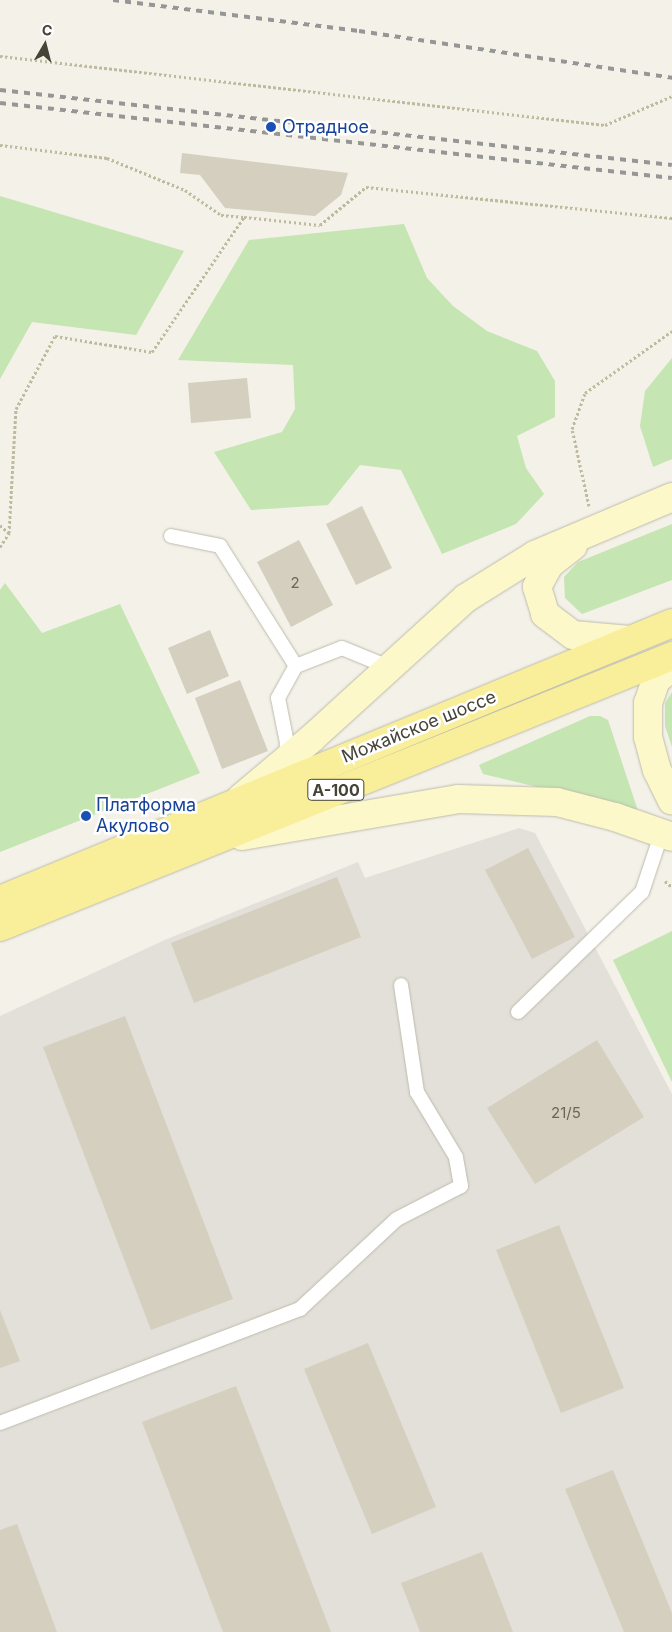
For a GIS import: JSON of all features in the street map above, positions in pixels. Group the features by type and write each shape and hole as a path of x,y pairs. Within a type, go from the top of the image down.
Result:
{"main road":[{"name":"Можайское шоссе","path":"0,900 672,623"},
{"name":"Можайское шоссе","path":"0,927 208,841 672,656"}],"street":[{"path":"233,805 286,760 388,666 466,598 535,555 672,497"},
{"path":"594,530 549,565 537,588 545,614 573,635 630,640"},
{"path":"672,667 656,680 648,703 648,737 657,770 672,802"},
{"path":"208,841 458,800 557,802 667,835"}],"lane":[{"path":"171,536 220,546 296,666"},
{"path":"286,760 287,743 278,698 296,666 342,648 388,666"},
{"path":"518,1012 642,892 650,869 667,835"},
{"path":"0,1424 300,1308 397,1218 461,1186 456,1157 417,1092 401,985"}],"path":[{"path":"0,56 605,125 672,96"},
{"path":"0,145 107,158 185,190 221,214 244,217 320,225 366,187 672,218"},
{"path":"0,547 9,533 16,409 55,336 152,352 244,217"},
{"path":"594,530 572,429 584,393 672,331"},
{"path":"0,525 9,533"},
{"path":"650,869 672,887"}],"shaded area":[{"path":"519,828 535,833 672,1094 672,1632 0,1632 0,1016 167,939 358,862 365,878"}],"green space":[{"path":"0,196 184,251 136,335 32,322 0,379"},
{"path":"404,224 427,278 453,306 487,331 537,351 555,381 555,417 517,436 526,468 544,494 516,524 442,554 401,470 360,465 328,505 251,510 214,452 282,432 295,409 293,365 178,360 249,240"},
{"path":"672,358 672,459 653,467 640,426 645,391"},
{"path":"672,524 672,580 582,614 565,598 564,577 578,562"},
{"path":"5,583 42,633 120,604 200,773 0,852 0,590"},
{"path":"672,692 672,747 665,726 665,703"},
{"path":"590,716 600,716 608,720 638,811 483,774 479,765"},
{"path":"672,931 672,1082 613,960"}],"building":[{"path":"182,153 348,173 341,195 315,216 225,208 200,175 180,173"},
{"path":"247,378 251,418 191,423 188,383"},
{"path":"362,506 392,568 356,585 326,524"},
{"path":"299,540 333,605 291,627 257,562"},
{"path":"210,630 229,676 187,694 168,648"},
{"path":"240,680 268,751 222,769 195,698"},
{"path":"528,848 575,937 532,959 485,870"},
{"path":"337,877 361,937 194,1003 171,943"},
{"path":"125,1016 233,1299 151,1330 43,1047"},
{"path":"597,1040 644,1117 535,1184 487,1108"},
{"path":"559,1225 624,1388 561,1413 496,1250"},
{"path":"0,1310 20,1361 0,1368"},
{"path":"368,1343 436,1507 372,1534 304,1369"},
{"path":"236,1386 331,1632 223,1632 142,1422"},
{"path":"613,1470 672,1613 672,1632 624,1632 565,1489"},
{"path":"17,1524 57,1632 0,1632 0,1530"},
{"path":"482,1552 513,1632 420,1632 401,1583"}],"railway":[{"path":"113,0 359,31 672,78"},
{"path":"0,90 672,165"},
{"path":"0,103 672,178"}],"place":[{"name":"Отрадное","path":"271,127"},
{"name":"Платформа Акулово","path":"86,816"}]}
